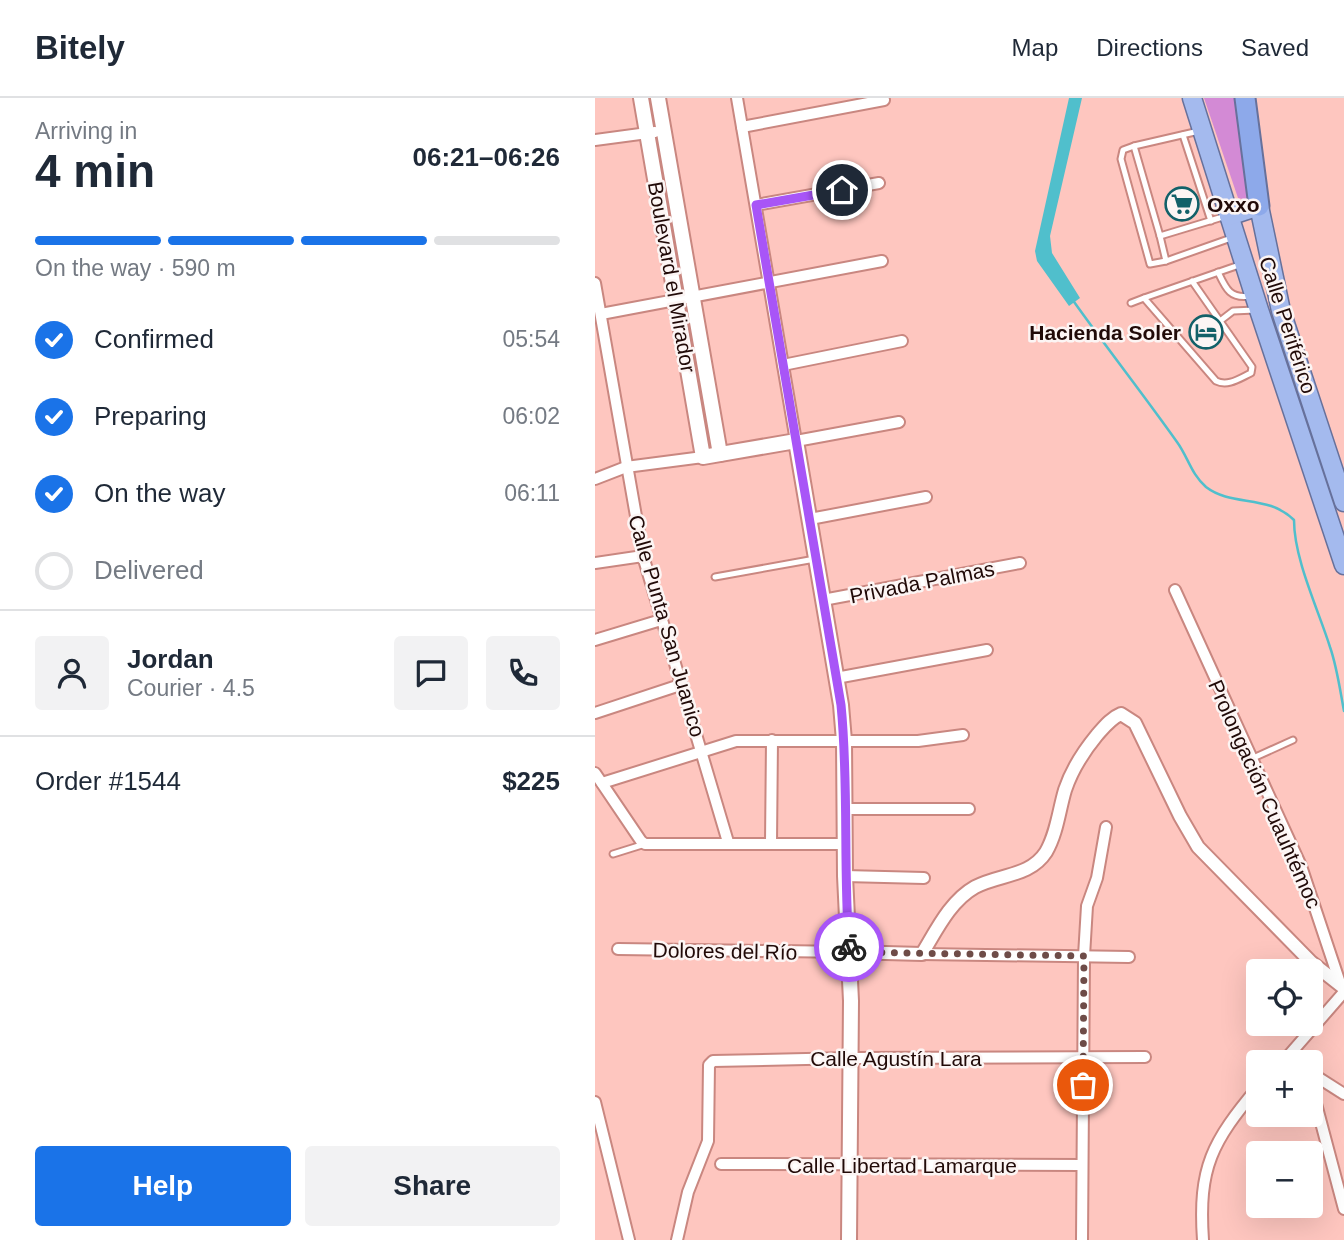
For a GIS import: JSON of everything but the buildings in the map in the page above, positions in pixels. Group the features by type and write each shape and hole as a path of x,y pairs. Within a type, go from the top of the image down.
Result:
{"highway":[{"name":"Calle Periférico","path":"1192,98 1344,565"},
{"name":"Calle Periférico","path":"1245,98 1259,206 1281,311 1344,502"},
{"path":"1229,216 1259,206"}],"main road":[{"name":"Boulevard el Mirador","path":"641,98 703,457"},
{"name":"Boulevard el Mirador","path":"658,98 720,454"},
{"path":"703,457 796,441 844,741 845,876 849,952 849,1240"}],"street":[{"path":"737,98 796,441 899,422"},
{"path":"742,128 884,100"},
{"path":"595,141 664,130"},
{"path":"756,205 879,183"},
{"path":"601,314 882,261"},
{"name":"Calle Punta San Juanico","path":"595,283 601,314 600,336 643,556 728,842"},
{"path":"783,365 902,341"},
{"path":"595,479 626,467 703,457"},
{"path":"810,519 926,497"},
{"path":"595,563 643,556"},
{"name":"Privada Palmas","path":"823,600 1020,563"},
{"name":"Prolongación Cuauhtémoc","path":"1175,590 1301,866 1343,988"},
{"path":"595,640 661,620"},
{"path":"836,678 987,650"},
{"path":"595,713 680,685"},
{"path":"922,954 948,912 959,900 975,887 1019,873 1034,865 1045,852 1053,835 1074,766 1101,731 1114,717 1121,714 1135,723 1198,847 1311,962 1343,988 1295,1050"},
{"path":"845,844 647,844 641,841 598,778 736,741 918,741 963,735"},
{"path":"771,843 772,740"},
{"path":"845,808 969,809"},
{"path":"1082,1240 1084,956 1087,906 1097,878 1106,827"},
{"path":"845,876 924,878"},
{"name":"Dolores del Río","path":"618,949 1129,957"},
{"name":"Calle Agustín Lara","path":"677,1240 688,1192 708,1141 709,1065 716,1060 1145,1057"},
{"path":"1323,1081 1344,1094"},
{"path":"595,1102 629,1240"},
{"path":"1203,1240 1201,1198 1207,1165 1224,1133 1246,1103"},
{"path":"1322,1127 1344,1209"},
{"name":"Calle Libertad Lamarque","path":"721,1164 1082,1165"}],"lane":[{"path":"1202,131 1123,150 1121,159 1144,248 1150,264 1166,261 1236,236"},
{"path":"1183,135 1211,221"},
{"path":"1134,146 1166,261"},
{"path":"1160,236 1229,216"},
{"path":"1131,303 1245,263"},
{"path":"1218,272 1234,296 1257,303"},
{"path":"1145,298 1216,381 1226,384 1251,373 1252,367 1192,281"},
{"path":"1220,321 1233,311 1257,303"},
{"path":"715,577 816,558"},
{"path":"1251,759 1293,740"},
{"path":"613,854 647,844"}],"shaded area":[{"path":"1204,98 1238,98 1251,197 1247,200 1238,198"}],"water":[{"path":"1069,98 1082,98 1050,236 1052,253 1080,298 1069,306 1037,261 1035,251"}],"waterway":[{"path":"1072,299 1177,442 1193,471 1206,487 1227,497 1273,507 1294,520 1298,551 1332,655 1344,711"}],"way so far":[{"path":"849,947 849,952 1084,956 1083,1085"}],"place":[{"name":"Oxxo","path":"1182,204"},
{"name":"Hacienda Soler","path":"1206,332"}],"route":[{"path":"842,190 756,205 841,705 849,947"}]}
